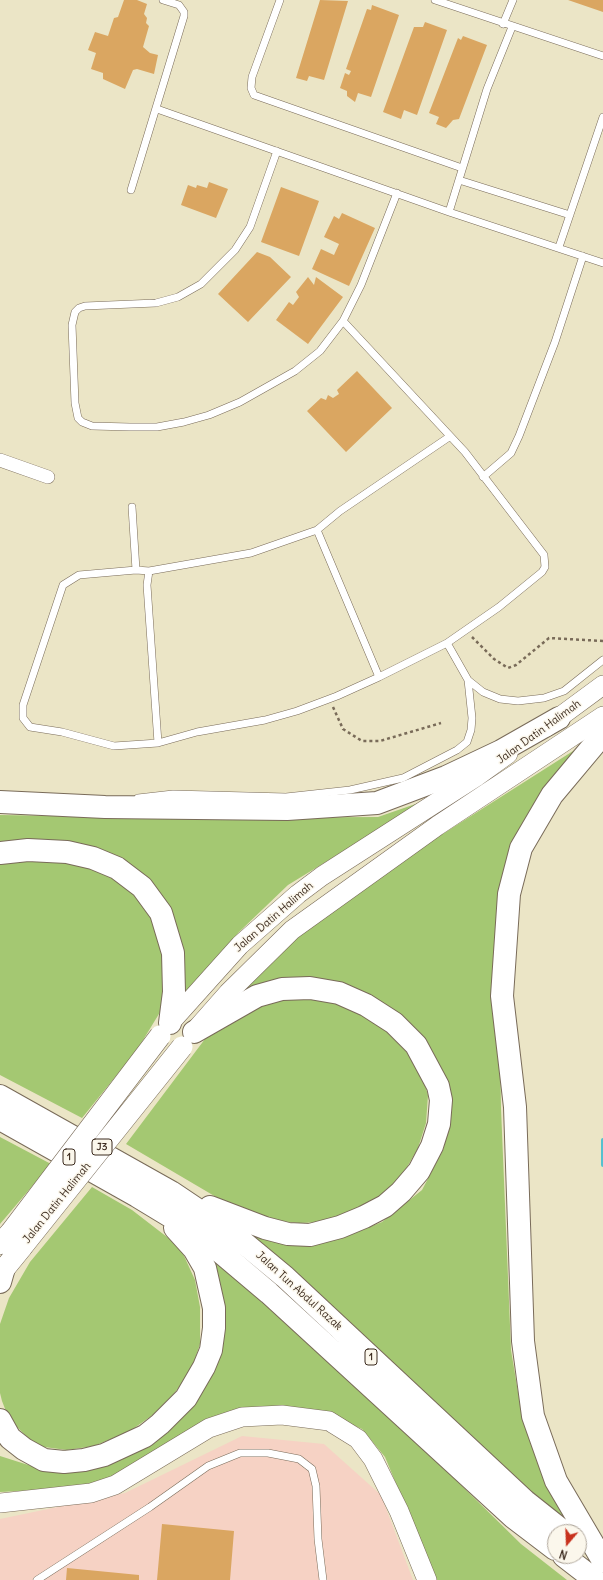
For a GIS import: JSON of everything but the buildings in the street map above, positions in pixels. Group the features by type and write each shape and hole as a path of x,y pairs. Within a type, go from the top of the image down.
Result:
{"highway":[{"path":"0,802 106,807 287,809 377,802 446,777 501,752 559,718"},
{"path":"603,734 552,795 521,848 509,894 502,996 515,1106 523,1341 533,1416 556,1481 603,1562"},
{"path":"0,853 28,850 67,852 93,858 117,868 142,887 160,913 173,953 174,992 165,1030"},
{"path":"171,1192 265,1228 288,1234 310,1235 340,1227 385,1206 401,1192 419,1171 432,1146 439,1124 441,1100 438,1086 416,1046 394,1023 366,1005 338,993 310,988 282,990 257,996 188,1040"},
{"name":"Jalan Tun Abdul Razak","path":"0,1096 171,1192 232,1232 285,1277 525,1501 554,1524"},
{"name":"Jalan Tun Abdul Razak","path":"0,1119 137,1196 198,1233 269,1293 513,1517 547,1543"},
{"path":"0,1420 10,1438 44,1460 64,1462 84,1460 110,1453 145,1436 160,1424 186,1398 195,1384 211,1350 214,1328 214,1308 205,1268 194,1249 171,1224 137,1196"},
{"path":"587,1550 603,1562"},
{"path":"574,1564 595,1580"}],"main road":[{"name":"Jalan Datin Halimah","path":"1,1275 11,1241 165,1030 240,945 298,894 322,876 476,777 603,685"},
{"name":"Jalan Datin Halimah","path":"11,1241 228,993 292,930 437,826 603,716"},
{"path":"0,1503 91,1493 115,1485 209,1428 242,1417 282,1415 329,1421 358,1438 373,1459 399,1511 427,1580"}],"street":[{"path":"0,460 48,477"}],"lane":[{"path":"131,190 158,109 184,16 184,12 179,5 163,0"},
{"path":"280,0 252,77 251,88 254,95 462,168"},
{"path":"435,0 503,24 603,56"},
{"path":"503,24 513,0"},
{"path":"449,212 487,89 512,27"},
{"path":"158,109 449,212 560,247 603,263"},
{"path":"560,247 603,117"},
{"path":"277,151 250,227 235,250 201,284 178,297 156,303 85,306 79,308 75,312 72,325 74,403 78,418 82,422 92,426 157,427 209,415 240,402 295,371 320,350 343,322 361,285 397,193"},
{"path":"459,180 570,215"},
{"path":"483,477 511,453 519,436 555,342 583,256"},
{"path":"343,322 449,437 465,452 544,555 545,566 542,572 499,608 447,643 379,677 330,699 297,711 265,720 197,732 158,742 114,746 62,732 30,727 22,718 23,705 63,585 79,575 149,570 251,553 317,530 340,511 449,437"},
{"path":"132,507 136,570"},
{"path":"317,530 379,677"},
{"path":"149,570 147,585 158,742"},
{"path":"447,643 468,680 483,692 500,698 518,701 544,698 564,691 603,660"},
{"path":"106,807 135,799 173,794 286,797 319,794 350,790 403,778 457,750 467,742 471,730 472,718 468,680"},
{"path":"37,1580 150,1507 208,1466 240,1454 268,1453 299,1459 312,1469 316,1486 318,1539 323,1580"}],"path":[{"path":"466,631 486,652 508,668 516,665 549,638 603,641"},
{"path":"330,699 343,729 362,741 380,740 441,723"}],"shaded area":[{"path":"242,1436 324,1444 381,1495 413,1580 0,1580 0,1519 125,1493"}],"green space":[{"path":"595,737 522,838 498,945 501,1108 511,1350 521,1410 549,1469 581,1524 568,1524 505,1471 246,1233 300,1243 342,1238 382,1222 422,1190 444,1148 448,1098 435,1058 421,1036 328,983 238,1000 249,979 280,950 394,865"},
{"path":"427,800 288,885 239,932 182,1001 184,968 179,935 164,900 140,874 0,845 0,815 188,818 378,817"},
{"path":"0,859 86,861 130,884 162,933 165,1004 137,1050 82,1118 0,1075"},
{"path":"307,996 348,1003 390,1028 418,1063 428,1095 426,1123 418,1148 406,1169 389,1189 370,1207 323,1222 299,1223 270,1220 228,1204 126,1144 208,1035 265,1002"},
{"path":"0,1137 51,1164 0,1224"},
{"path":"92,1187 132,1210 180,1247 195,1280 200,1307 200,1344 191,1371 164,1407 130,1431 94,1446 67,1450 44,1447 31,1441 9,1419 2,1401 0,1393 0,1324 9,1298 30,1262"},
{"path":"206,1252 277,1312 397,1422 521,1544 567,1580 436,1580 385,1457 362,1429 323,1412 255,1408 93,1487 0,1492 0,1456 44,1470 113,1457 209,1370"},
{"path":"587,1534 594,1546 587,1540"}],"waterway":[{"path":"603,1140 603,1165"}]}
